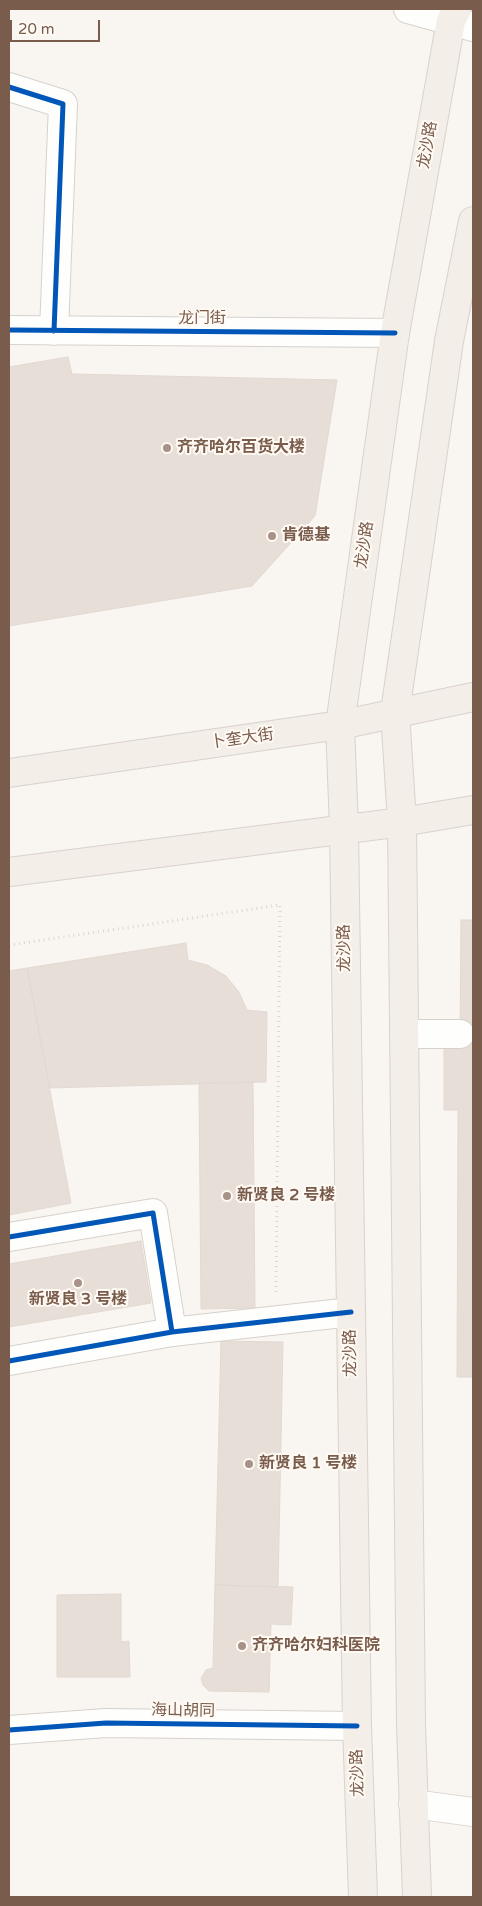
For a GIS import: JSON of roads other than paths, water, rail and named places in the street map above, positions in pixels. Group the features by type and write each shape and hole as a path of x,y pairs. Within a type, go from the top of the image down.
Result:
{"main road":[{"name":"龙沙路","path":"363,1897 356,1726 344,828 340,725 395,334 460,19"},
{"path":"417,1897 413,1804 402,822 395,712 448,341 473,221"},
{"name":"卜奎大街","path":"9,773 340,725 395,712 473,698"},
{"path":"9,872 402,822 473,810"}],"street":[{"path":"408,9 460,19"},
{"path":"9,87 63,104 54,331"},
{"name":"龙门街","path":"9,330 395,334"},
{"path":"404,1034 460,1034"},
{"path":"9,1238 153,1213 172,1332"},
{"path":"9,1362 172,1332 351,1312"},
{"name":"海山胡同","path":"9,1730 106,1723 356,1726"},
{"path":"413,1804 473,1812"}],"place":[{"name":"齐齐哈尔百货大楼","path":"167,448"},
{"name":"肯德基","path":"272,536"},
{"name":"新贤良 2 号楼","path":"227,1196"},
{"name":"新贤良 3 号楼","path":"78,1283"},
{"name":"新贤良 1 号楼","path":"249,1464"},
{"name":"齐齐哈尔妇科医院","path":"242,1646"}]}
